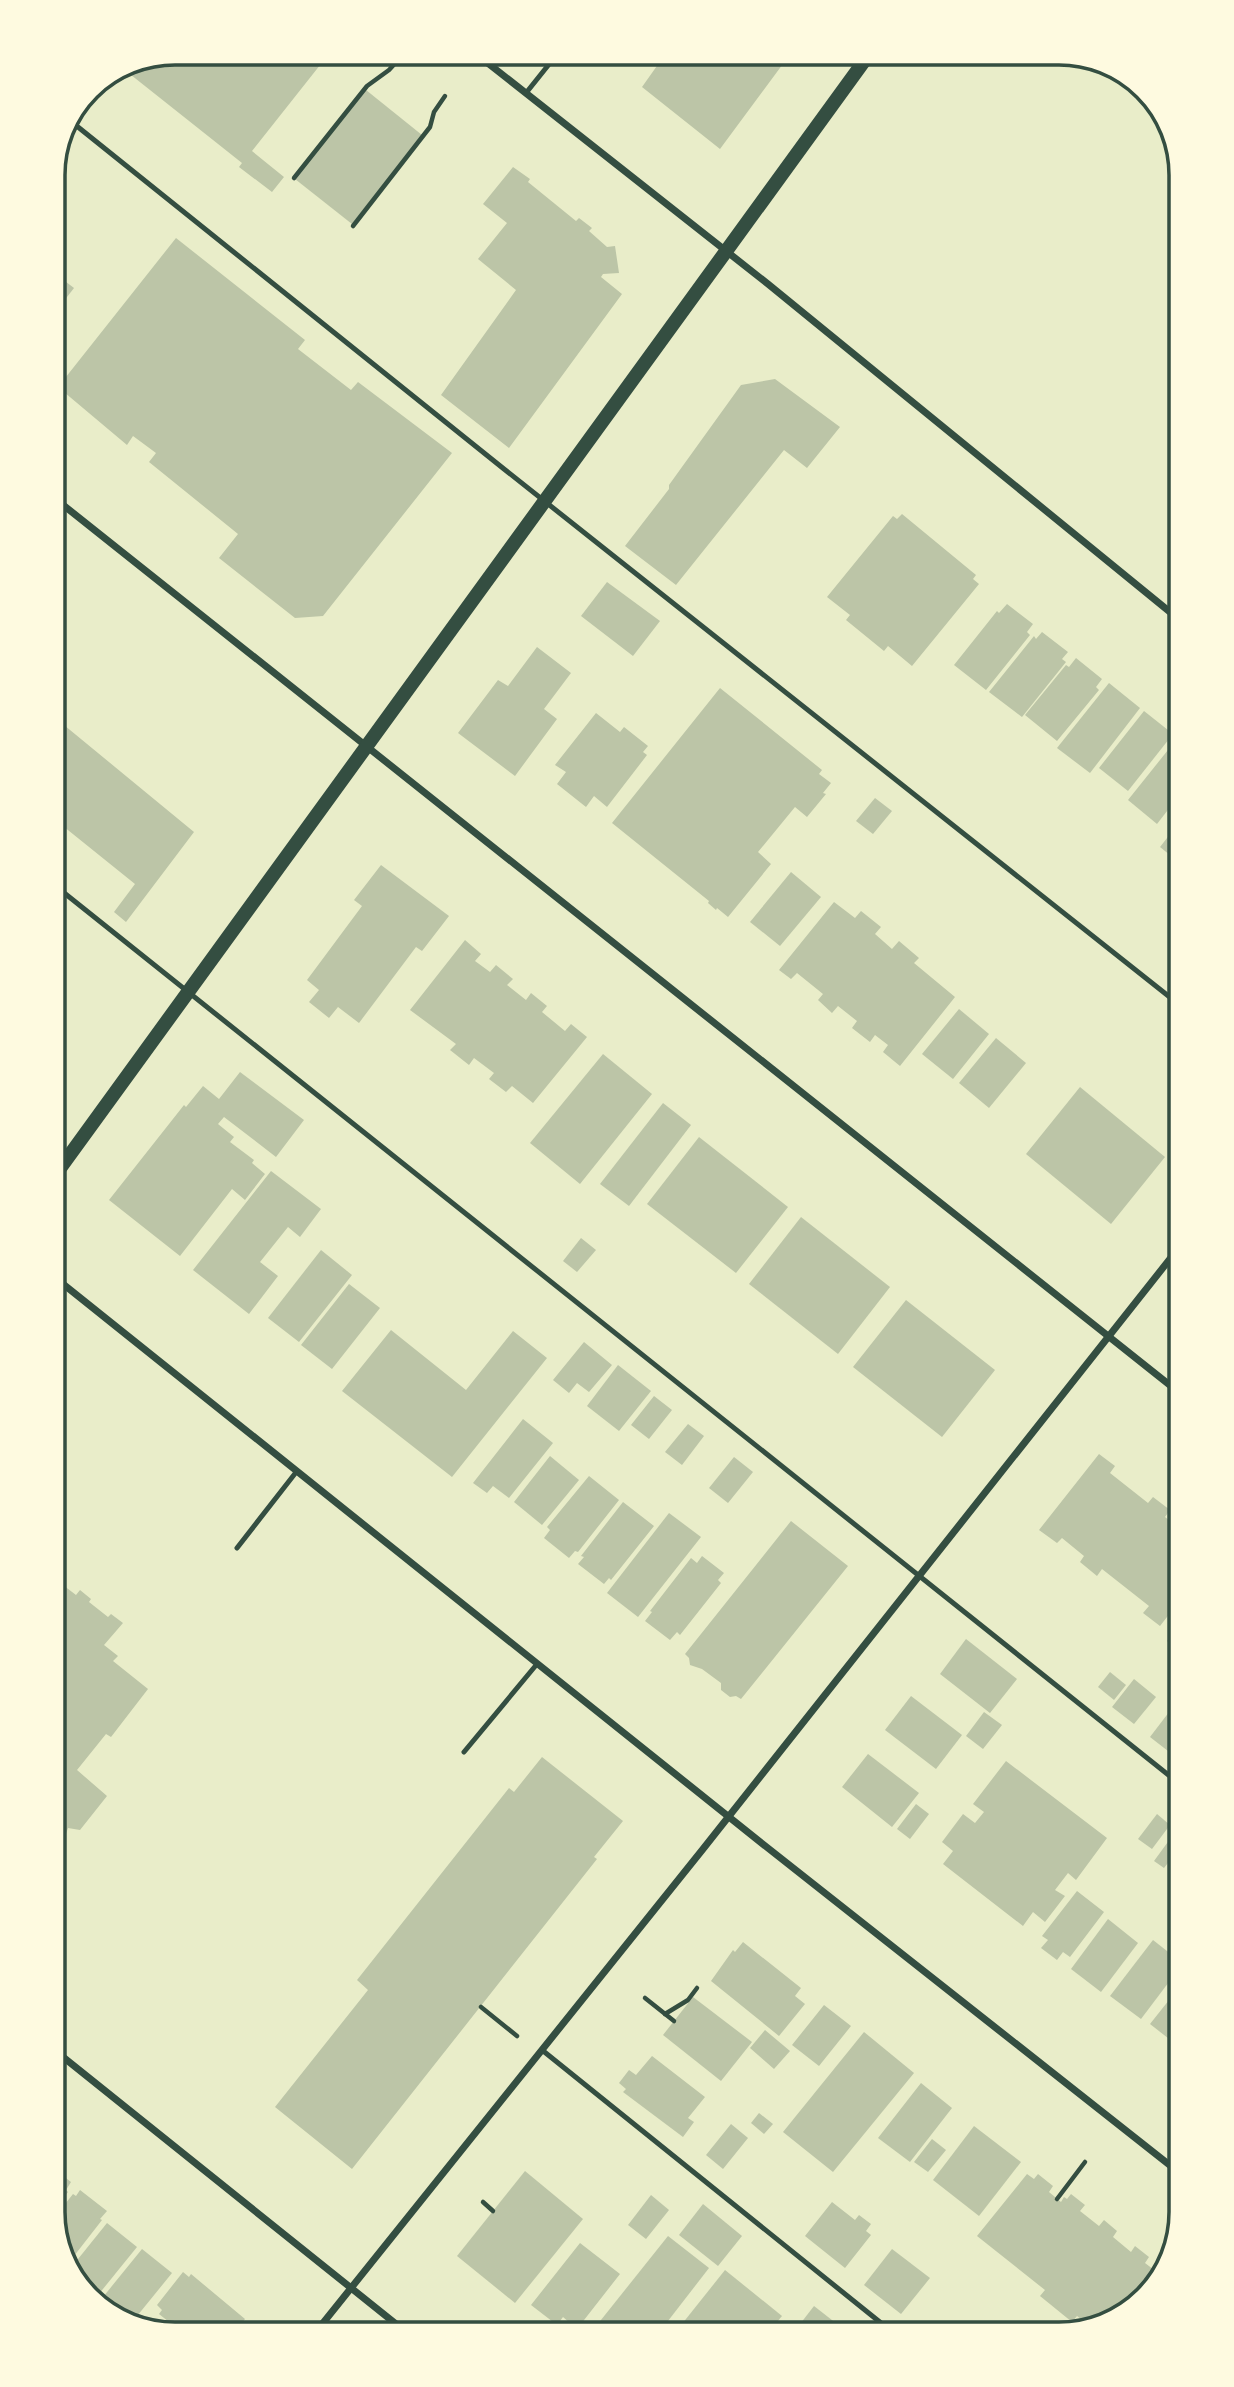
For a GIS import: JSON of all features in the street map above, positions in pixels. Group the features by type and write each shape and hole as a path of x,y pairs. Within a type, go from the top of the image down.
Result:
{"main road":[{"path":"65,1161 861,65"}],"street":[{"path":"490,65 727,251 1169,611"},
{"path":"65,507 1169,1384"},
{"path":"324,2322 1169,1260"},
{"path":"65,1286 1169,2164"},
{"path":"65,2059 394,2322"}],"lane":[{"path":"526,93 548,65"},
{"path":"76,126 1169,996"},
{"path":"65,894 1169,1775"},
{"path":"237,1548 297,1471"},
{"path":"464,1752 537,1664"},
{"path":"542,2050 880,2322"}],"path":[{"path":"294,178 367,86 394,65"},
{"path":"352,226 430,127 437,106 445,96"},
{"path":"666,2014 688,2000 697,1988"},
{"path":"645,1998 674,2021"},
{"path":"481,2007 517,2036"},
{"path":"1057,2199 1085,2162"},
{"path":"483,2202 493,2211"}],"building":[{"path":"175,65 320,65 252,151 284,177 272,192 239,167 242,163 131,75 161,66"},
{"path":"658,65 782,65 720,149 642,87"},
{"path":"366,90 422,135 352,224 295,179"},
{"path":"513,167 576,221 579,218 592,228 589,231 607,247 615,246 619,273 603,274 601,277 622,294 509,448 441,395 516,290 478,259 507,223 483,204"},
{"path":"176,238 305,340 298,349 351,390 358,382 452,453 323,616 295,618 219,558 238,534 149,462 156,453 133,436 127,445 65,393 65,378"},
{"path":"65,281 74,288 65,300"},
{"path":"775,379 840,427 807,468 784,450 676,585 625,546 669,489 669,485 741,385"},
{"path":"902,514 976,575 973,579 979,584 912,666 888,646 884,651 846,620 850,615 827,597 893,516 897,519"},
{"path":"607,582 660,621 633,656 581,616"},
{"path":"1007,604 1033,624 1027,632 1030,635 986,690 954,665 997,611 999,613"},
{"path":"1042,632 1068,652 1062,659 1066,662 1022,717 989,692 1034,636 1036,639"},
{"path":"537,647 571,673 544,709 557,719 515,776 458,733 498,680 508,686"},
{"path":"1076,658 1102,679 1096,687 1099,690 1057,741 1025,715 1066,665 1069,667"},
{"path":"1109,683 1140,708 1090,773 1057,748"},
{"path":"720,688 822,770 819,774 831,783 823,793 826,794 807,817 795,807 758,852 771,864 728,917 717,908 716,910 709,901 612,823"},
{"path":"1144,711 1169,731 1169,739 1128,791 1099,768"},
{"path":"596,713 620,732 624,727 648,746 643,752 647,755 607,807 594,796 586,807 557,784 566,772 555,765"},
{"path":"65,726 194,832 126,922 114,912 135,884 65,828"},
{"path":"1169,749 1169,808 1157,824 1128,800"},
{"path":"875,798 892,811 873,834 856,821"},
{"path":"1169,836 1169,854 1160,847"},
{"path":"381,865 449,916 422,951 416,947 359,1023 338,1007 329,1018 309,1002 319,990 307,980 362,906 354,900"},
{"path":"791,872 821,897 780,946 750,922"},
{"path":"834,902 855,918 861,911 881,927 875,934 892,949 899,941 919,958 914,963 955,997 900,1066 883,1052 888,1045 875,1035 870,1042 852,1028 857,1021 838,1006 832,1013 818,1000 823,994 797,973 791,979 779,970"},
{"path":"465,940 481,954 475,961 490,972 496,965 513,979 507,985 526,1000 531,993 547,1006 542,1012 565,1031 571,1024 587,1037 533,1103 512,1086 506,1092 489,1079 494,1073 474,1058 469,1065 450,1050 456,1044 410,1010"},
{"path":"959,1009 989,1034 953,1079 922,1054"},
{"path":"996,1038 1026,1063 989,1108 959,1083"},
{"path":"603,1054 652,1094 580,1184 530,1143"},
{"path":"240,1072 304,1120 276,1157 224,1117 218,1124 234,1137 230,1142 254,1160 252,1163 265,1174 245,1200 232,1189 180,1256 109,1200 184,1105 186,1107 203,1086 219,1099"},
{"path":"1080,1087 1165,1157 1111,1224 1026,1154"},
{"path":"663,1103 691,1125 629,1206 600,1184"},
{"path":"699,1137 788,1207 736,1273 647,1204"},
{"path":"271,1171 321,1209 300,1237 288,1227 260,1262 278,1276 249,1314 193,1270"},
{"path":"801,1217 890,1287 838,1354 749,1284"},
{"path":"581,1238 596,1250 577,1272 563,1261"},
{"path":"321,1250 352,1275 299,1342 268,1318"},
{"path":"349,1284 380,1308 332,1369 301,1345"},
{"path":"906,1300 995,1370 942,1437 853,1367"},
{"path":"391,1330 466,1390 513,1331 547,1358 452,1477 342,1391"},
{"path":"584,1342 612,1365 589,1392 577,1383 569,1393 553,1380"},
{"path":"618,1365 651,1391 619,1431 587,1406"},
{"path":"654,1396 672,1410 649,1439 631,1425"},
{"path":"523,1419 553,1443 509,1498 493,1486 487,1493 473,1483"},
{"path":"688,1424 704,1436 682,1465 665,1452"},
{"path":"1099,1454 1115,1466 1110,1473 1148,1503 1153,1497 1169,1509 1165,1517 1169,1520 1169,1614 1160,1626 1143,1613 1149,1606 1102,1569 1097,1576 1080,1562 1084,1556 1062,1538 1057,1543 1039,1530"},
{"path":"550,1456 579,1480 542,1525 514,1502"},
{"path":"734,1457 753,1472 728,1503 709,1488"},
{"path":"589,1476 619,1500 578,1552 575,1551 569,1558 544,1538 550,1530 547,1527"},
{"path":"623,1502 654,1526 611,1580 609,1578 604,1584 578,1564 584,1557 581,1556"},
{"path":"669,1513 701,1537 638,1617 607,1593"},
{"path":"791,1521 848,1566 741,1699 730,1697 721,1690 721,1683 702,1669 690,1665 685,1654"},
{"path":"702,1556 724,1573 718,1580 721,1583 680,1635 677,1632 670,1640 645,1621 691,1558 697,1563"},
{"path":"65,1587 76,1595 80,1590 91,1599 89,1602 108,1617 111,1614 123,1623 104,1645 118,1656 113,1661 148,1689 111,1737 106,1734 77,1770 107,1796 80,1830 68,1828 65,1837"},
{"path":"966,1639 1017,1679 990,1713 940,1674"},
{"path":"1110,1672 1126,1685 1114,1700 1098,1687"},
{"path":"1134,1679 1156,1697 1134,1724 1112,1707"},
{"path":"911,1696 962,1735 936,1769 885,1730"},
{"path":"984,1712 1002,1725 983,1749 966,1736"},
{"path":"1169,1712 1169,1752 1150,1737"},
{"path":"868,1754 919,1793 892,1827 842,1787"},
{"path":"542,1757 623,1821 594,1857 597,1859 352,2169 275,2107 368,1990 357,1980 509,1788 514,1792"},
{"path":"1006,1761 1107,1838 1076,1880 1068,1873 1055,1890 1065,1896 1045,1922 1033,1912 1023,1926 943,1864 953,1851 942,1842 963,1814 975,1823 984,1812 973,1804"},
{"path":"916,1804 929,1814 910,1839 897,1829"},
{"path":"1157,1814 1169,1824 1152,1849 1138,1839"},
{"path":"1169,1840 1169,1862 1164,1868 1154,1861"},
{"path":"1077,1891 1104,1912 1070,1957 1063,1952 1057,1960 1041,1948 1048,1940 1042,1936"},
{"path":"1108,1919 1138,1943 1101,1992 1071,1969"},
{"path":"1153,1940 1169,1953 1169,1982 1141,2019 1110,1996"},
{"path":"743,1942 801,1988 795,1996 805,2004 779,2036 711,1981 733,1950 735,1952"},
{"path":"693,1997 752,2042 721,2081 663,2035"},
{"path":"1169,2000 1169,2039 1150,2024"},
{"path":"824,2005 851,2026 819,2066 792,2045"},
{"path":"765,2030 790,2051 774,2069 750,2048"},
{"path":"864,2032 914,2073 833,2172 783,2132"},
{"path":"652,2056 705,2097 688,2118 694,2122 683,2137 623,2092 626,2089 619,2083 629,2070 636,2075"},
{"path":"921,2083 952,2108 910,2162 878,2138"},
{"path":"759,2113 773,2124 764,2134 751,2123"},
{"path":"731,2124 748,2138 723,2169 706,2155"},
{"path":"974,2126 1021,2162 979,2216 933,2180"},
{"path":"932,2139 946,2150 928,2172 914,2162"},
{"path":"525,2171 583,2219 515,2303 457,2256"},
{"path":"1027,2174 1034,2179 1038,2174 1053,2186 1049,2192 1061,2202 1071,2194 1085,2205 1080,2211 1099,2226 1104,2220 1117,2231 1113,2237 1131,2252 1135,2246 1149,2257 1145,2263 1153,2269 1137,2290 1114,2307 1082,2320 1077,2316 1071,2321 1040,2296 1045,2290 977,2236"},
{"path":"65,2177 71,2182 66,2190 68,2192 65,2196"},
{"path":"80,2190 107,2211 74,2256 67,2233 65,2204 73,2194 76,2196"},
{"path":"651,2195 669,2210 646,2239 628,2225"},
{"path":"832,2202 855,2220 859,2215 871,2224 866,2231 871,2235 845,2268 805,2236"},
{"path":"703,2204 742,2236 718,2266 679,2235"},
{"path":"107,2223 137,2247 100,2293 77,2261"},
{"path":"668,2236 709,2268 667,2322 599,2322"},
{"path":"580,2243 620,2274 582,2322 569,2322 563,2317 559,2322 553,2322 531,2305"},
{"path":"142,2249 172,2273 138,2315 104,2296"},
{"path":"892,2249 930,2278 901,2314 864,2285"},
{"path":"725,2270 782,2316 777,2322 684,2322"},
{"path":"183,2272 189,2277 191,2274 245,2319 243,2322 169,2322 159,2314 162,2310 157,2305"},
{"path":"814,2306 834,2322 802,2322"}]}
